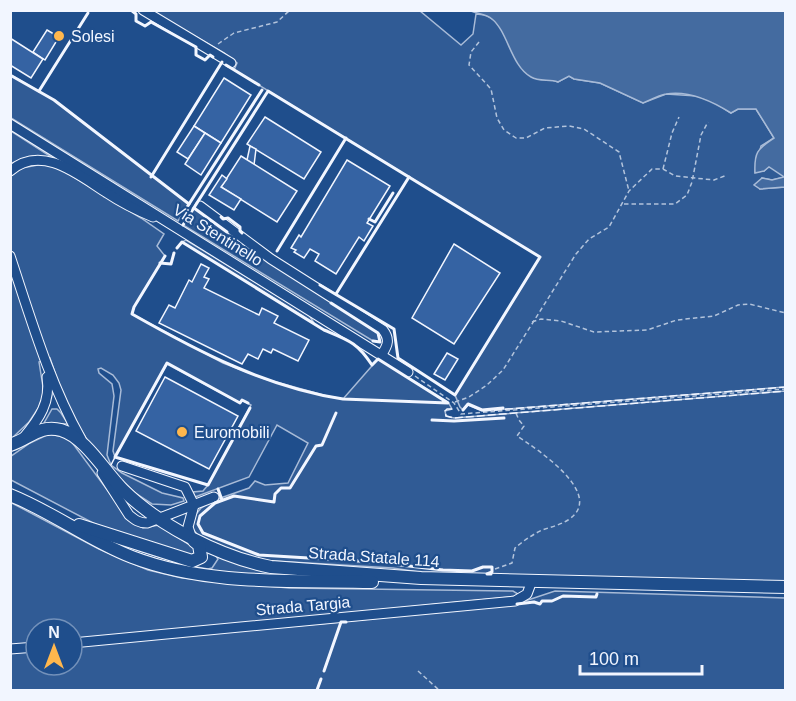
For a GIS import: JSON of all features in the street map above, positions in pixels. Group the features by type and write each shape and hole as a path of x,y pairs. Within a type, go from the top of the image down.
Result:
{"main road":[{"name":"Strada Statale 114","path":"15,444 36,431 53,429 72,434 125,492 159,518 192,539 239,559 271,567 421,578 786,587"},
{"path":"10,484 34,504"},
{"name":"Strada Statale 114","path":"10,495 34,504 110,548 184,572 209,576 786,594"},
{"path":"64,520 192,561 201,557 199,545 192,539"}],"street":[{"path":"143,10 231,63"},
{"name":"Via Stentinello","path":"10,124 408,372"},
{"path":"10,171 29,161 40,160 60,165 130,208 180,229"},
{"path":"200,206 271,260 383,330 388,336 387,346 382,354"},
{"path":"10,256 44,360 64,408 85,447"},
{"path":"15,444 36,422 48,398 49,386 44,360"},
{"path":"122,466 185,487 194,505 188,526 192,539"},
{"path":"159,518 214,497"},
{"name":"Strada Targia","path":"84,643 515,601 526,594 530,586"}],"path":[{"path":"211,51 234,33 271,25 284,18 290,10"},
{"path":"479,42 471,52 469,65 491,89 497,118 504,130 516,138 526,138 545,128 569,126 584,129 620,152 629,191"},
{"path":"663,169 672,133 679,117"},
{"path":"623,204 675,204 687,195 701,135 708,122"},
{"path":"454,403 470,397 488,385 503,370 576,254 589,240 609,227 629,191 652,169 663,169 675,176 714,180 727,175"},
{"path":"531,323 541,319 561,321 594,332 647,330 677,320 714,316 738,305 749,304 786,313"},
{"path":"408,372 454,403 461,414 786,389"},
{"path":"492,570 512,563 515,548 528,538 569,520 578,512 578,491 572,480 517,436 524,426 515,411"},
{"path":"418,671 439,690"}],"shaded area":[{"path":"151,11 420,11 461,45 473,34 476,14 486,15 494,20 546,78 558,82 569,76 574,79 600,83 643,103 666,94 697,96 714,102 731,113 738,109 756,109 774,138 761,146 755,172 764,171 769,166 785,177 772,180 762,178 760,189 785,187 785,387 483,411 468,405 463,410 455,395 540,257 234,70 237,63 224,53"},
{"path":"471,11 785,11 785,187 760,189 754,185 762,178 772,180 784,177 769,167 755,173 758,152 774,138 756,109 738,109 731,113 716,104 692,95 675,93 643,103 600,83 574,79 569,76 558,82 534,79 519,65 502,32 490,17"},
{"path":"11,75 54,100 189,204 178,221 11,118"},
{"path":"11,131 53,158 33,156 11,165"},
{"path":"43,164 59,168 164,234 157,246 165,256 132,314 223,363 265,379 343,399 378,359 448,402 452,409 445,411 446,416 454,418 785,391 785,582 425,573 393,568 257,560 200,538 193,529 193,518 201,508 212,501 249,488 255,481 265,485 288,483 308,443 277,425 249,477 195,497 193,492 203,491 208,485 251,405 242,400 240,403 167,364 115,457 113,451 121,390 113,375 101,368 98,369 99,373 112,384 114,396 107,455 111,465 122,473 162,493 183,498 184,501 171,505 152,504 135,493 108,466 93,449 72,416 50,358 39,362 44,393 39,407 29,422 11,439 11,176 22,168"},
{"path":"194,208 269,262 378,333 380,342 373,341 183,225"},
{"path":"186,240 309,315 314,323 182,242"},
{"path":"52,409 57,409 68,424 44,423"},
{"path":"49,434 71,441 131,522 143,528 159,525 196,549 194,557 95,524 11,480 10,457 30,443"},
{"path":"10,502 99,549 148,570 182,578 289,588 513,591 519,596 84,639 84,617 24,617 24,644 11,646"},
{"path":"102,536 185,565 212,568 218,559 213,552 300,574 300,576 262,576 185,568 122,548"},
{"path":"555,591 785,598 785,690 11,690 10,652 24,650 24,677 84,677 84,645 516,604"}],"building":[{"path":"47,30 59,37 45,60 33,52"},
{"path":"10,38 43,59 31,78 10,65"},
{"path":"224,78 251,95 221,143 194,126"},
{"path":"265,117 321,152 304,179 247,144"},
{"path":"194,126 205,133 188,159 177,152"},
{"path":"205,133 221,143 201,175 185,164"},
{"path":"250,146 256,149 254,165 247,160"},
{"path":"241,156 297,191 277,222 221,187"},
{"path":"347,160 390,186 367,223 373,226 364,241 359,237 336,274 315,261 319,254 310,249 304,258 291,248 299,235 301,237"},
{"path":"222,175 227,179 221,187 241,199 234,210 209,195"},
{"path":"454,244 500,273 454,344 412,318"},
{"path":"201,264 209,268 204,277 209,279 204,288 259,315 262,308 278,316 274,323 309,340 298,361 273,349 271,353 263,349 258,359 248,354 242,364 159,323 169,305 175,308 189,280 192,282"},
{"path":"447,353 458,359 445,380 434,374"},
{"path":"165,377 238,416 209,469 136,431"}],"fence":[{"path":"483,411 786,387"},
{"path":"452,409 445,411 446,416 454,418 786,391"},
{"path":"111,465 115,457"}],"wall":[{"path":"131,10 136,14 136,21 145,26 151,22 196,47 196,55 205,60 210,55 213,57"},
{"path":"39,91 88,13"},
{"path":"151,177 222,62"},
{"path":"226,65 259,85"},
{"path":"10,75 54,100 189,204"},
{"path":"182,215 262,90"},
{"path":"183,225 268,91 540,257 455,395 398,358 394,329 320,285"},
{"path":"277,251 346,138"},
{"path":"336,294 409,177"},
{"path":"369,219 375,222 393,193"},
{"path":"194,208 227,232"},
{"path":"221,217 228,218 240,227 242,233"},
{"path":"165,256 132,314 182,342 260,377 315,393 343,399 448,403 378,359 372,365 362,351 351,343 324,330 182,242 177,248"},
{"path":"160,263 171,264 174,253"},
{"path":"331,303 378,333 380,342 373,341"},
{"path":"248,403 242,400 240,403 167,363 115,457 208,485 250,408"},
{"path":"463,410 468,404 482,410 503,408"},
{"path":"336,413 322,445 316,446 290,488 281,488 275,494 274,502 234,496 215,503 200,516 198,524 203,533 259,555 375,562 443,570 472,571 492,567 492,572 487,574 491,574"},
{"path":"432,420 504,418"},
{"path":"218,489 222,500"},
{"path":"517,604 534,602 540,604 542,601 552,601 563,596 596,597 597,594"},
{"path":"324,671 341,622 346,622"},
{"path":"317,690 321,679"}],"place":[{"name":"Solesi","path":"59,36"},
{"name":"Euromobili","path":"182,432"}]}
